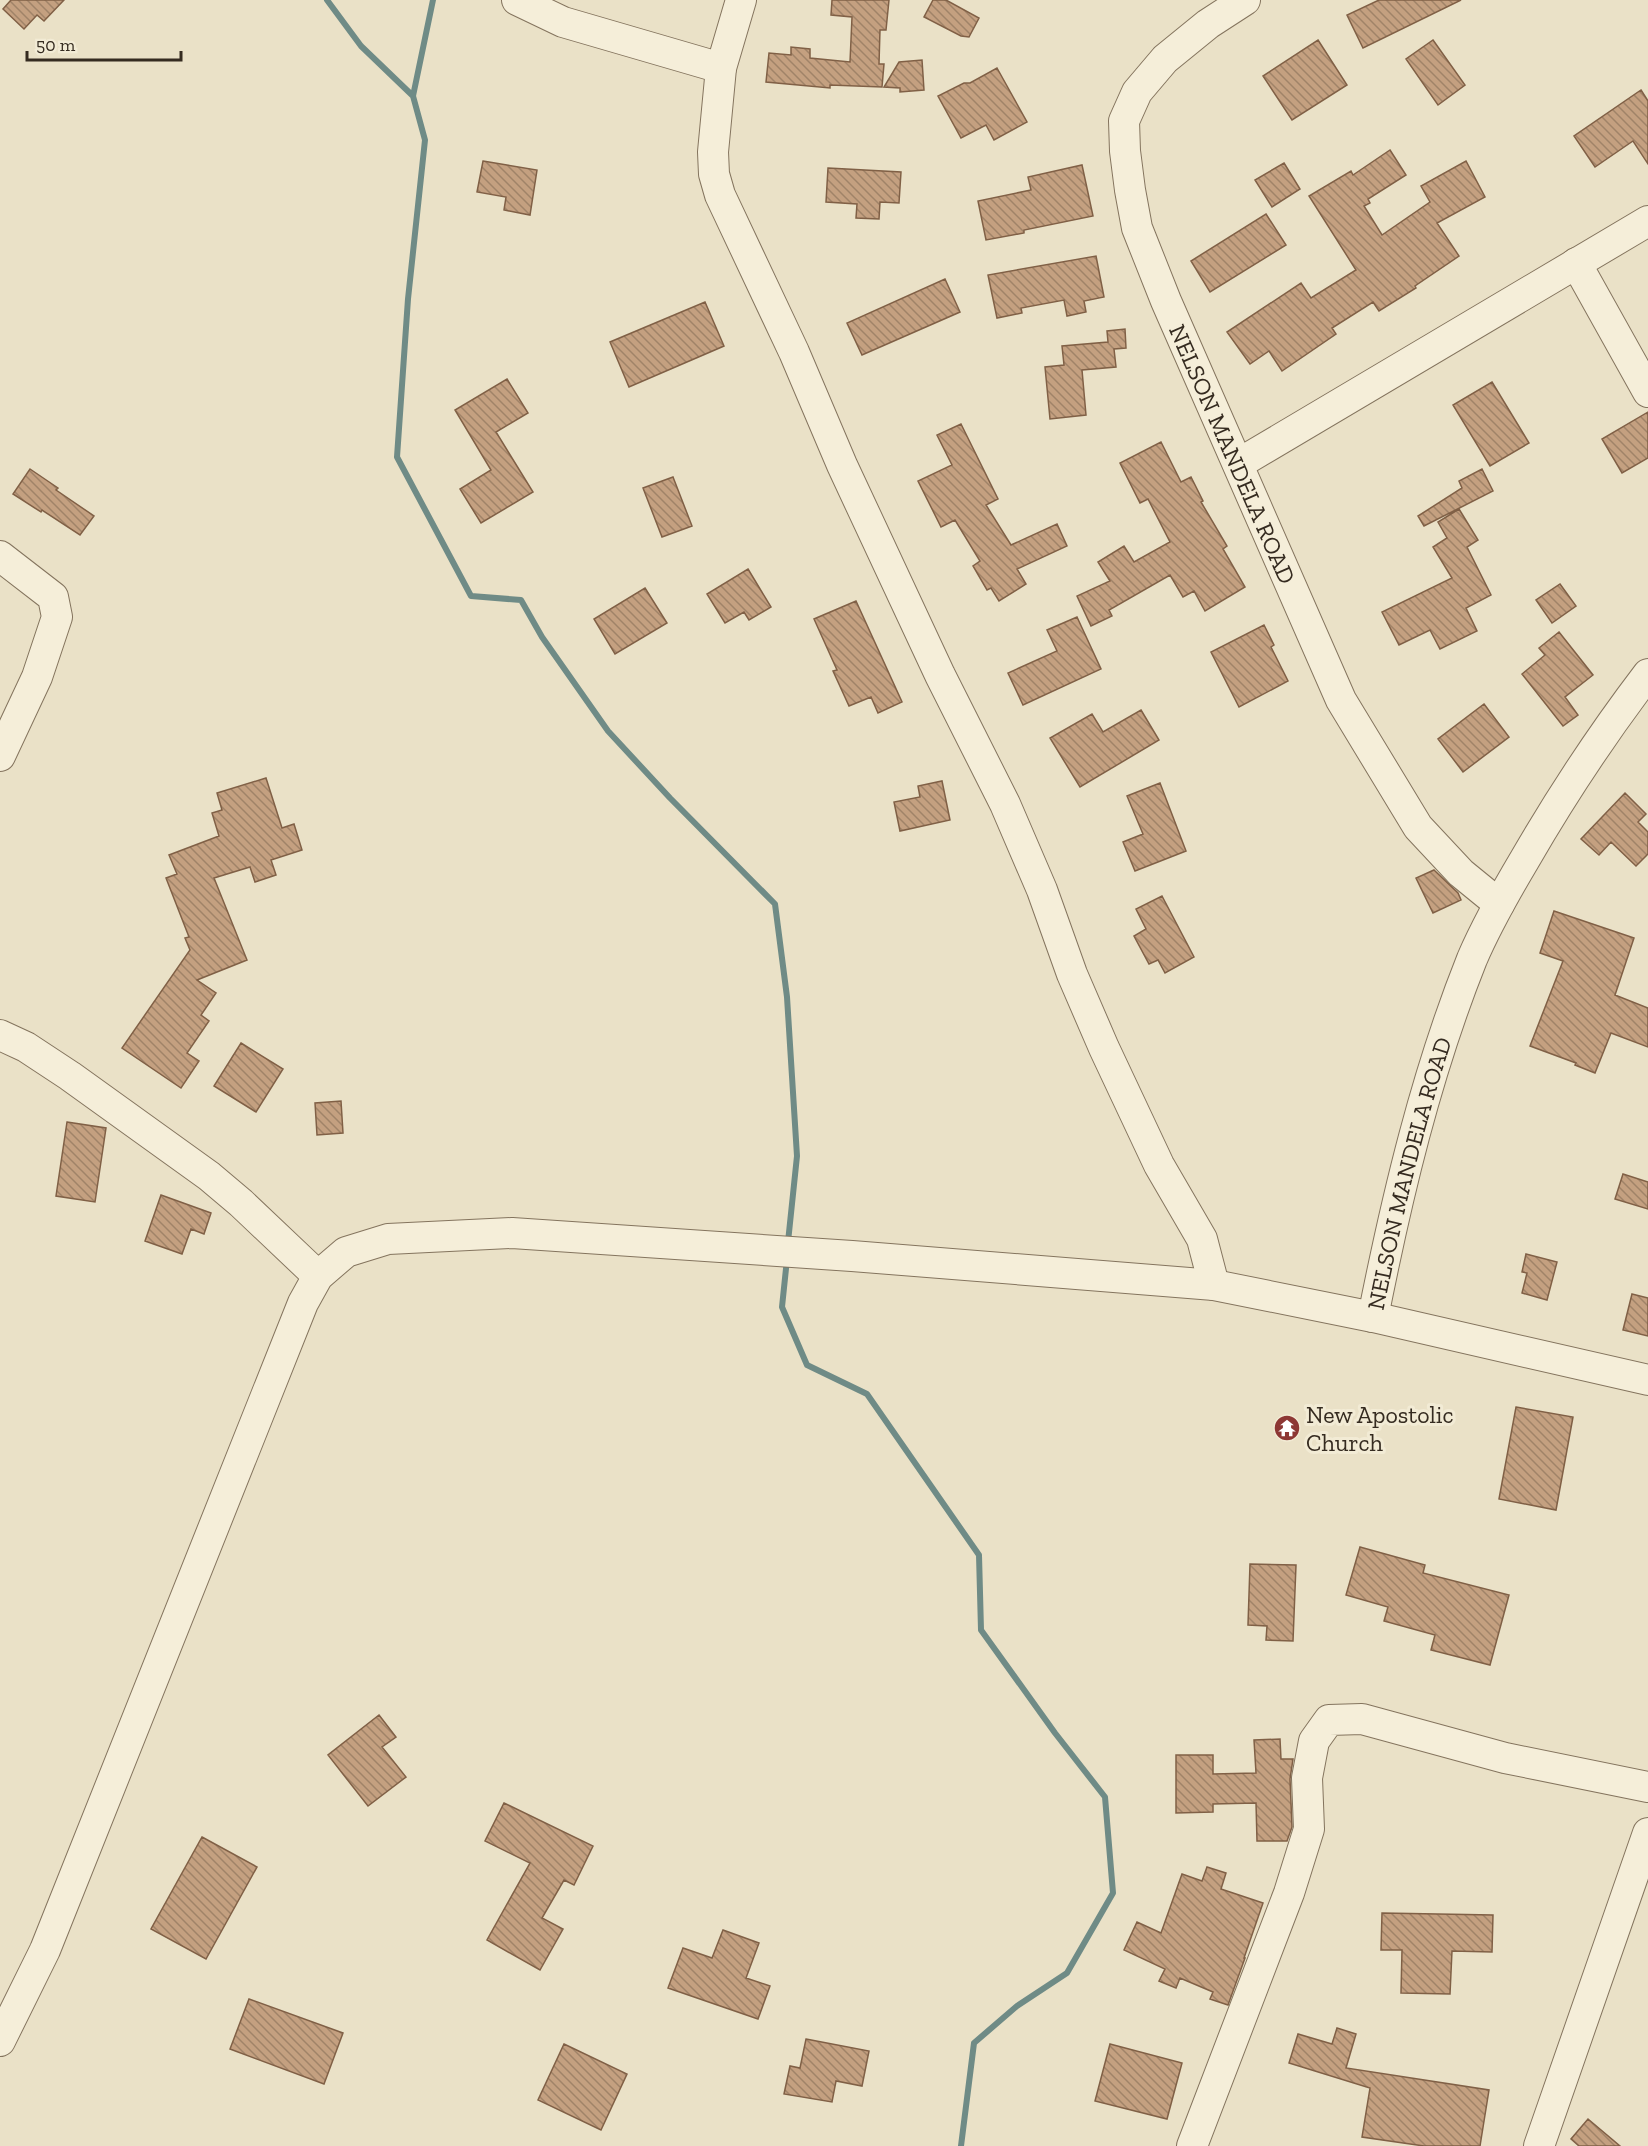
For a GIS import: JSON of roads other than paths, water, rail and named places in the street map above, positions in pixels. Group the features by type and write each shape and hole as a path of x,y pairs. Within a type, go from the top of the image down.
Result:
{"street":[{"path":"517,0 563,22 721,68"},
{"path":"741,0 721,68 713,152 714,174 720,195 794,352 842,465 940,675 1005,804 1042,890 1072,974 1104,1048 1160,1165 1202,1239 1214,1285"},
{"name":"NELSON MANDELA ROAD","path":"1245,0 1208,24 1165,59 1137,92 1124,121 1130,190 1137,228 1166,301 1341,700 1419,827 1461,873 1499,904"},
{"path":"1238,464 1648,221"},
{"path":"1576,263 1648,392"},
{"path":"0,556 53,597 57,618 37,677 0,756"},
{"name":"NELSON MANDELA ROAD","path":"1648,674 1577,773 1499,904 1473,959 1435,1063 1412,1143 1373,1317 1648,1380"},
{"path":"0,1035 26,1047 70,1076 209,1176 318,1276"},
{"path":"0,2041 45,1950 303,1303 318,1276 346,1252 388,1239 512,1233 852,1256 1214,1285 1373,1317"},
{"path":"1192,2146 1289,1893 1309,1828 1307,1778 1314,1741 1329,1720 1362,1719 1505,1758 1648,1788"},
{"path":"1539,2146 1648,1833"}],"waterway":[{"path":"327,0 361,46 413,96"},
{"path":"433,0 413,96 425,140 408,299 397,457 471,596 521,600 542,637 608,731 670,798 775,904 787,997 797,1156 788,1242"},
{"path":"787,1259 782,1307 807,1365 867,1394 979,1555 981,1630 1055,1733 1105,1797 1113,1893 1067,1973 1017,2006 974,2043 961,2146"}],"place":[{"name":"New Apostolic Church","path":"1287,1428"}]}
